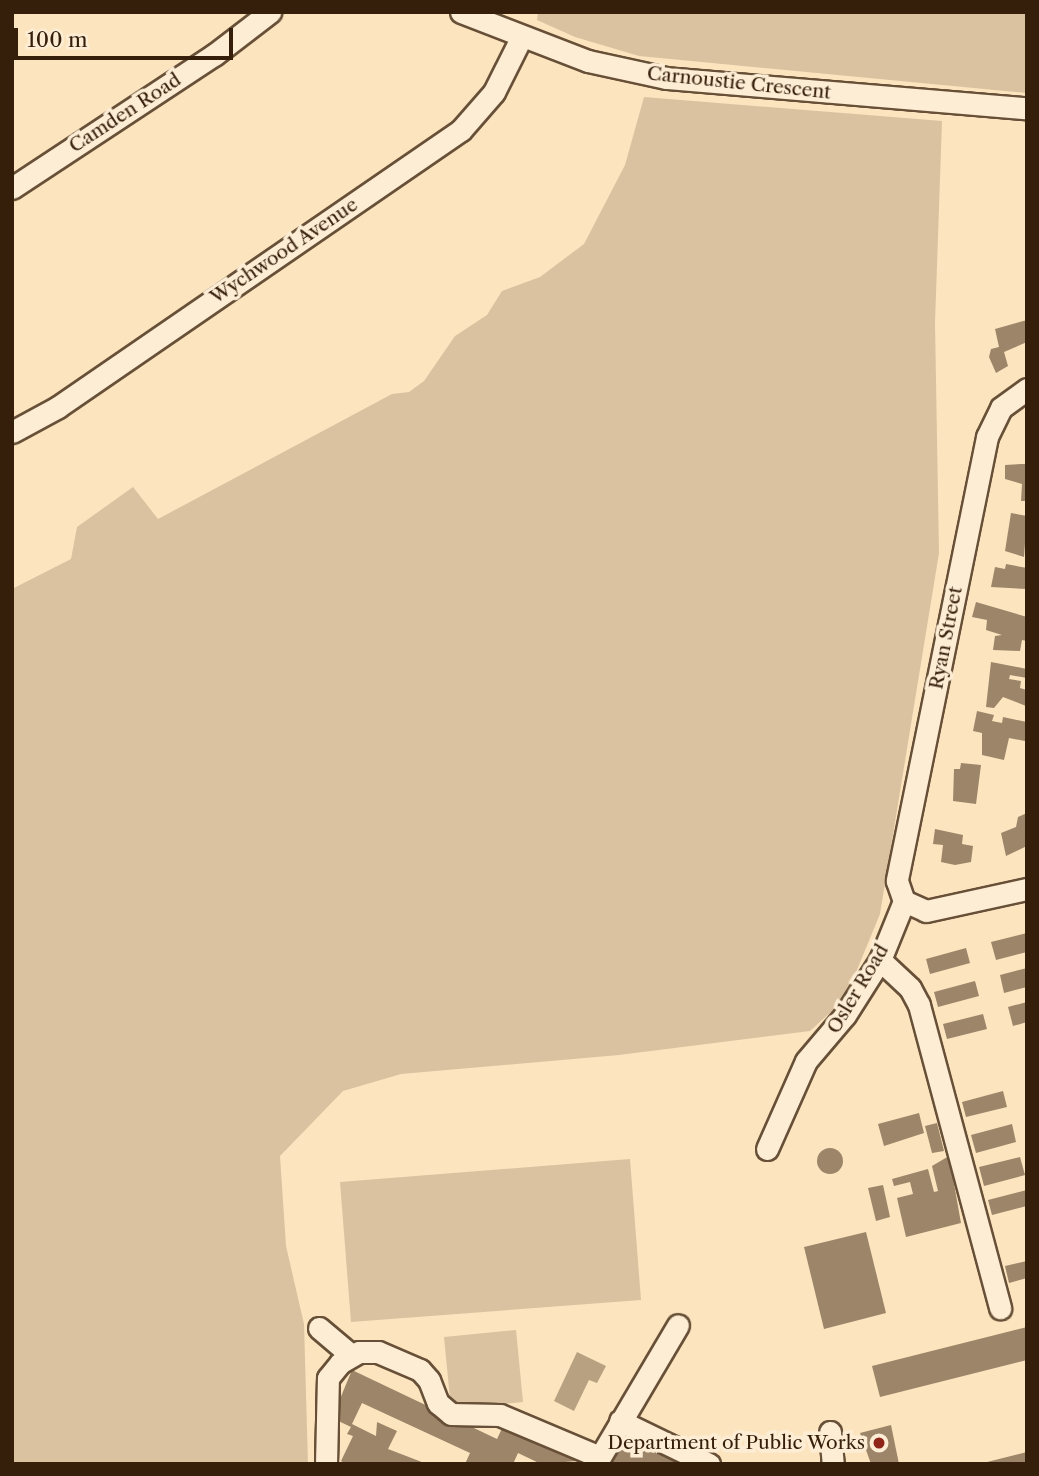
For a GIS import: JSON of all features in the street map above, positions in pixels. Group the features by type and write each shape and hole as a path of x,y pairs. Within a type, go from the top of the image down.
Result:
{"street":[{"name":"Camden Road","path":"12,188 214,55 270,12"},
{"name":"Carnoustie Crescent","path":"461,12 521,38 588,61 666,78 1027,108"},
{"name":"Wychwood Avenue","path":"12,432 58,407 461,130 495,92 521,38"},
{"name":"Ryan Street","path":"904,901 897,881 987,437 1001,408 1027,389"},
{"path":"904,901 916,909 937,911 1027,888"},
{"name":"Osler Road","path":"767,1149 806,1061 838,1024 880,960 904,901"},
{"path":"880,960 916,996 1000,1308"},
{"path":"326,1464 328,1378 351,1355 378,1352 408,1363 429,1380 438,1403 451,1414 500,1415 594,1458 603,1453 678,1325"},
{"path":"319,1328 351,1355"},
{"path":"620,1421 709,1464"},
{"path":"830,1432 833,1464"}],"shaded area":[{"path":"538,12 1027,12 1027,93 639,56 575,37 537,20"},
{"path":"644,97 942,121 935,323 939,553 880,914 845,999 810,1031 619,1055 401,1074 343,1091 280,1156 286,1246 304,1324 308,1464 12,1464 12,589 71,559 77,527 133,487 158,519 392,394 409,392 424,381 455,336 487,315 502,291 540,277 584,244 625,165"},
{"path":"630,1159 641,1300 351,1322 340,1182"},
{"path":"516,1330 523,1402 451,1409 444,1337"},
{"path":"577,1352 606,1366 597,1383 589,1380 574,1411 554,1401"}],"building":[{"path":"1027,320 1027,342 1004,352 1008,366 996,373 989,357 991,349 999,347 995,329"},
{"path":"1027,464 1027,501 1021,501 1022,484 1005,479 1005,465"},
{"path":"1011,513 1027,516 1024,557 1005,551"},
{"path":"1006,564 1027,568 1027,589 991,587 995,567 1005,569"},
{"path":"976,602 1027,617 1027,641 1022,640 1020,651 993,650 995,636 1002,635 986,630 987,620 972,617"},
{"path":"991,662 1027,669 1027,678 1010,675 1009,679 1021,681 1020,688 1027,690 1026,706 1003,697 994,708 986,707"},
{"path":"977,711 994,715 992,721 1002,723 1003,717 1027,722 1025,741 1009,738 1004,760 982,755 982,733 973,731"},
{"path":"961,763 981,765 976,804 953,801 954,769 960,769"},
{"path":"1027,813 1027,846 1006,856 1001,833 1016,827 1018,817"},
{"path":"935,829 963,835 962,844 973,846 971,862 955,865 941,862 943,845 933,844"},
{"path":"1027,933 1027,952 996,960 991,942"},
{"path":"966,948 970,963 930,974 926,959"},
{"path":"1027,968 1027,987 1004,993 1000,975"},
{"path":"975,981 979,996 938,1007 934,992"},
{"path":"1027,1002 1027,1022 1013,1026 1008,1007"},
{"path":"983,1014 987,1029 947,1039 943,1024"},
{"path":"1003,1091 1007,1107 966,1117 962,1102"},
{"path":"919,1113 924,1133 884,1146 878,1124"},
{"path":"937,1123 944,1151 932,1153 925,1126"},
{"path":"1012,1124 1016,1142 976,1153 971,1135"},
{"path":"830,1148 839,1152 843,1161 839,1170 830,1174 821,1170 817,1161 821,1152"},
{"path":"949,1156 961,1223 906,1237 897,1198 913,1194 910,1182 894,1186 892,1179 928,1169 934,1192 938,1191 932,1166"},
{"path":"1020,1157 1025,1175 984,1186 979,1167"},
{"path":"883,1185 890,1217 876,1221 868,1188"},
{"path":"1027,1190 1027,1206 992,1215 988,1200"},
{"path":"866,1232 886,1313 824,1329 804,1247"},
{"path":"1027,1261 1027,1278 1009,1283 1005,1266"},
{"path":"1027,1327 1027,1360 880,1397 872,1366"},
{"path":"352,1370 497,1439 506,1420 589,1460 541,1464 518,1453 513,1464 465,1464 470,1453 362,1403 352,1424 376,1436 377,1422 397,1431 388,1449 427,1464 346,1464 341,1461 353,1436 347,1434 351,1427 332,1418"},
{"name":"Department of Public Works","path":"891,1425 899,1464 871,1464 860,1433"},
{"path":"630,1431 700,1464 608,1464 621,1437 626,1440"},
{"path":"1027,1452 1027,1464 983,1464 983,1463"}],"place":[{"name":"Department of Public Works","path":"879,1443"}]}
